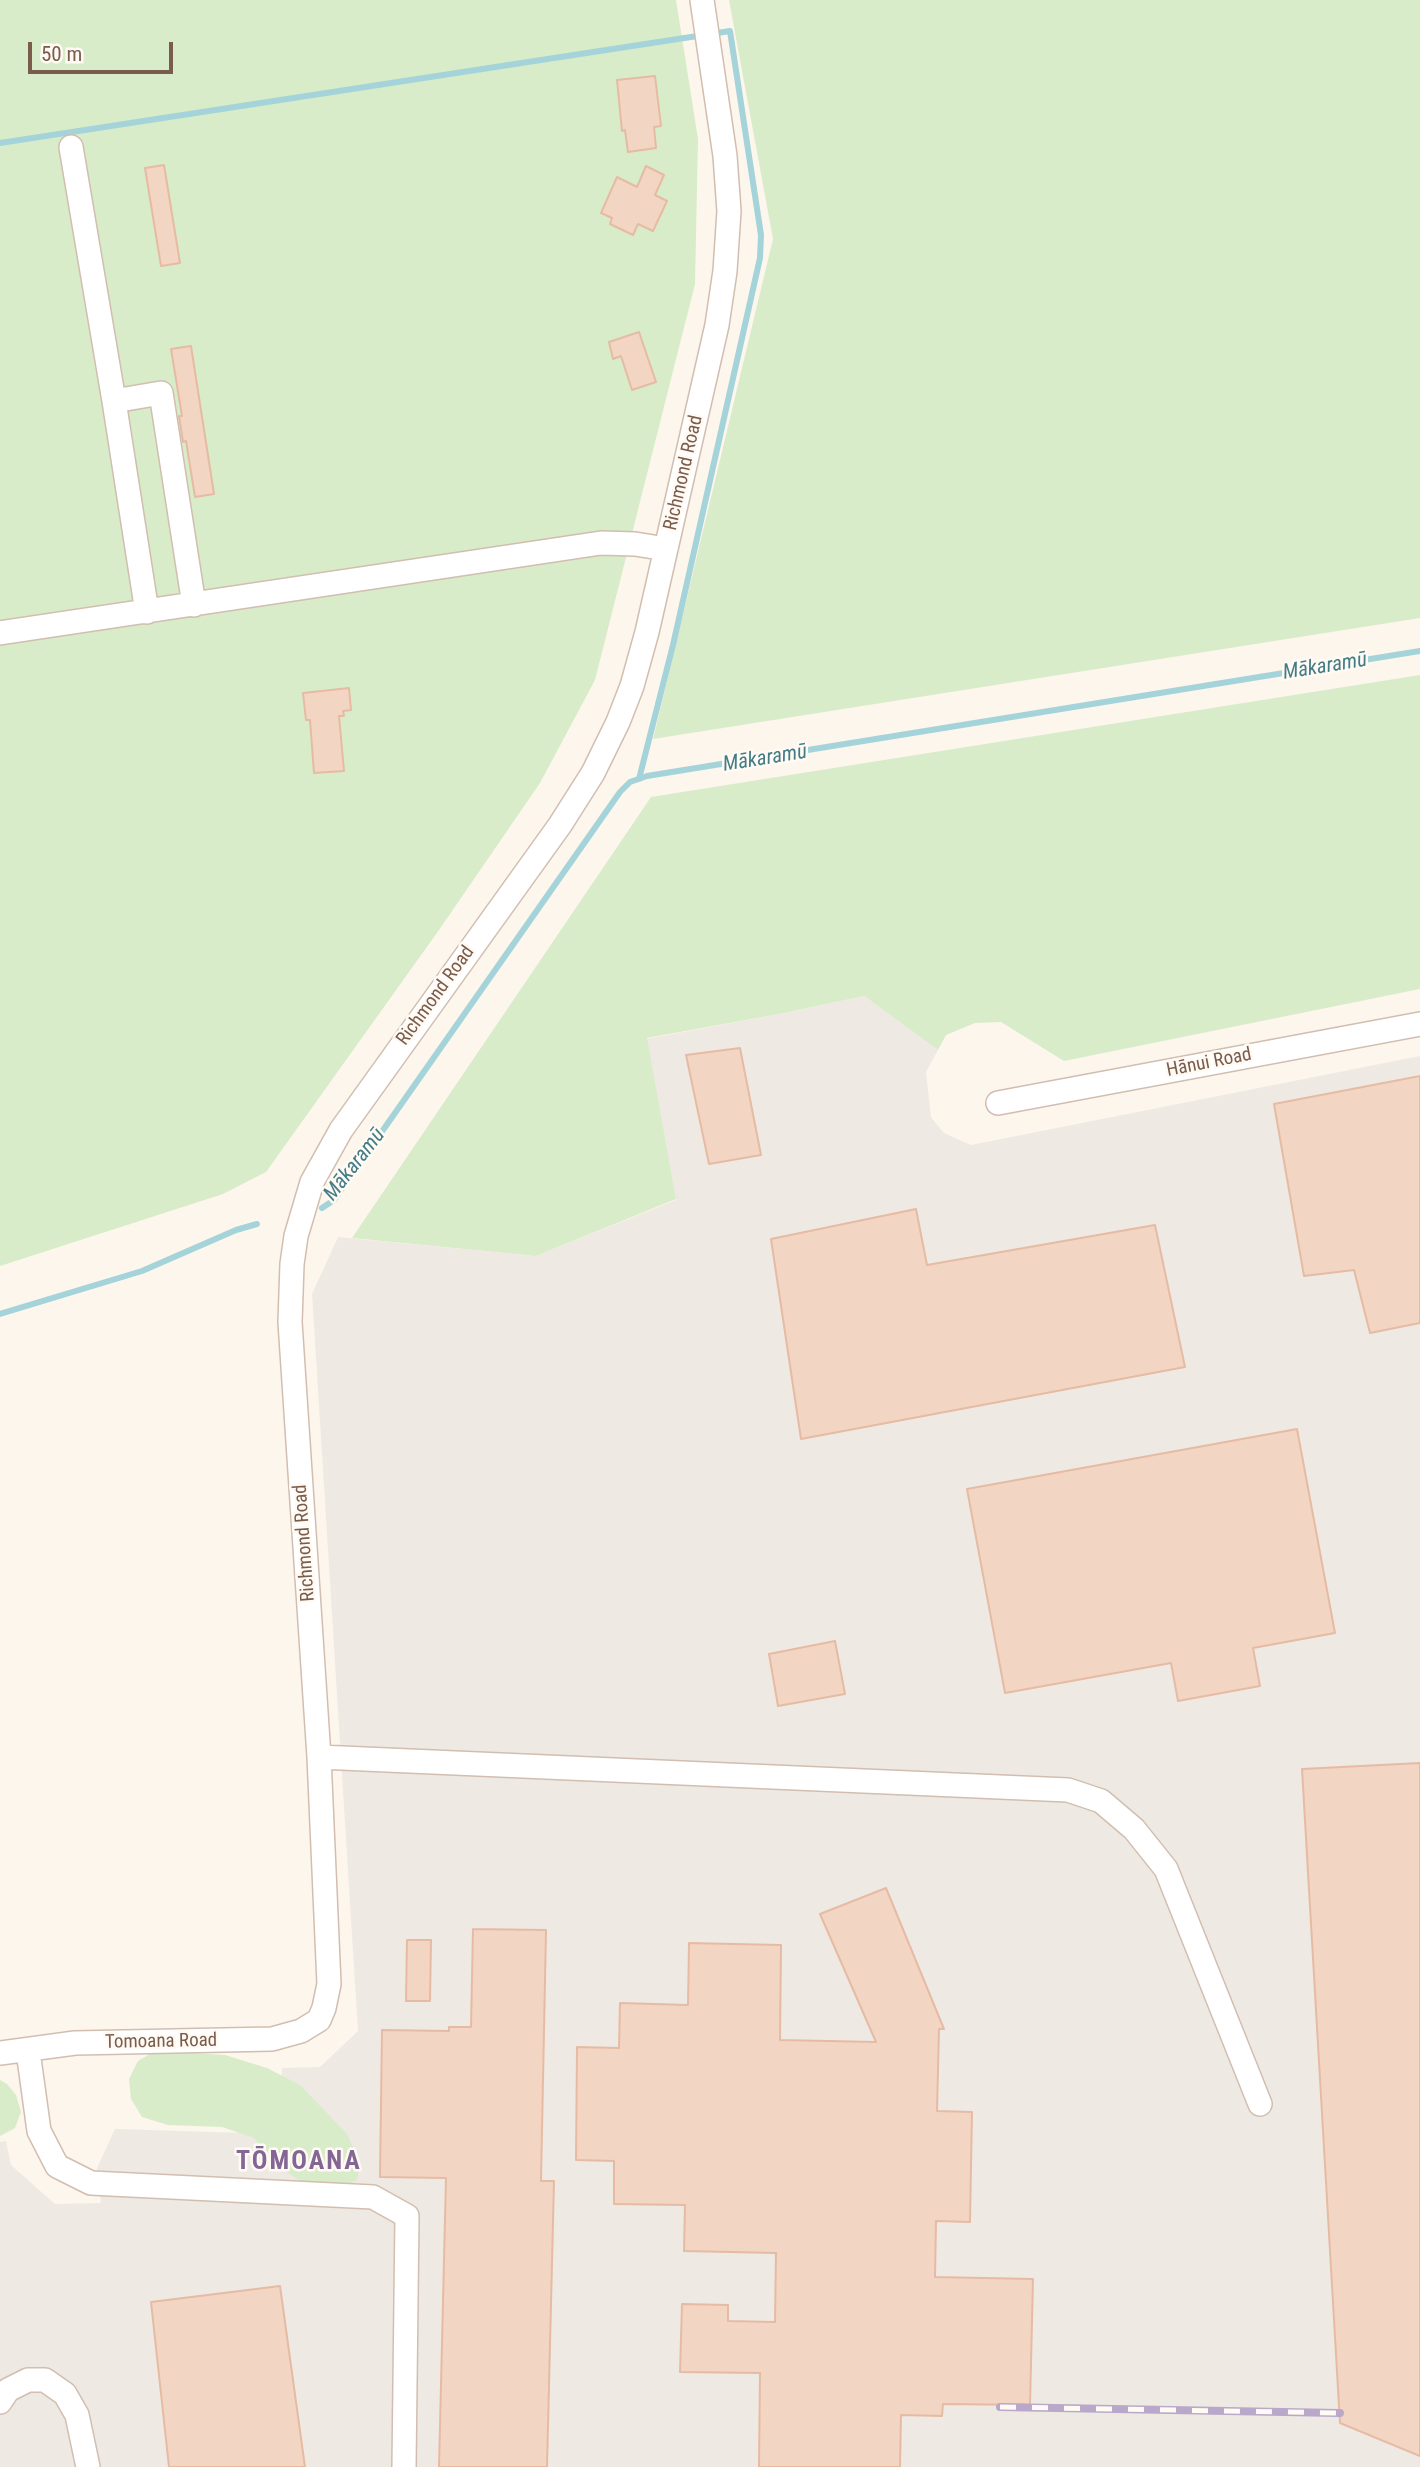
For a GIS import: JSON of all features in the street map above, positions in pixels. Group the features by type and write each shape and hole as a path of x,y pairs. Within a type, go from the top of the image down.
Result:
{"street":[{"name":"Richmond Road","path":"320,2020 329,1984 319,1757 290,1322 292,1264 303,1209 312,1182 360,1100 560,825 593,774 632,686 647,632 717,325 725,271 729,211 702,0"},
{"path":"71,148 147,612"},
{"path":"114,401 161,393 194,605"},
{"path":"0,633 601,542 666,549"},
{"name":"Hānui Road","path":"998,1103 1420,1024"},
{"path":"319,1757 1068,1790 1101,1801 1134,1829 1166,1869 1260,2104"},
{"name":"Tomoana Road","path":"0,2053 75,2043 272,2039 301,2031 320,2020"},
{"path":"28,2051 39,2131 57,2166 91,2183 373,2197 407,2216 404,2467"},
{"path":"0,2402 8,2390 28,2380 45,2380 65,2393 77,2415 88,2467"}],"shaded area":[{"path":"864,996 938,1050 926,1072 931,1117 944,1133 971,1145 1420,1056 1420,2467 0,2467 0,2142 6,2141 11,2165 55,2204 101,2203 97,2168 115,2129 279,2134 282,2068 320,2067 358,2031 312,1294 338,1237 536,1256 676,1200 646,1039"}],"green space":[{"path":"0,0 676,0 698,139 695,284 595,680 540,783 266,1172 223,1194 0,1266"},
{"path":"729,0 1420,0 1420,618 653,739 773,239"},
{"path":"1420,675 1420,989 1064,1061 1001,1022 975,1023 946,1035 938,1050 864,996 647,1038 676,1199 536,1256 352,1238 651,797"},
{"path":"155,2051 225,2055 267,2068 300,2085 347,2134 361,2165 356,2181 332,2189 307,2185 282,2169 254,2138 222,2127 168,2125 142,2117 131,2099 129,2079 138,2061"},
{"path":"0,2080 16,2095 21,2112 15,2128 0,2136"}],"building":[{"path":"655,76 661,126 654,127 656,148 628,152 625,130 622,131 617,80"},
{"path":"164,165 180,263 161,266 145,168"},
{"path":"646,166 664,175 655,195 667,201 653,231 638,224 633,235 610,224 612,218 601,213 617,177 637,187"},
{"path":"639,332 656,382 632,390 621,356 613,359 609,342"},
{"path":"191,346 214,494 195,497 186,441 183,442 179,416 182,416 171,349"},
{"path":"349,688 351,710 343,711 344,716 339,716 344,771 314,773 310,720 306,720 303,693"},
{"path":"740,1048 761,1155 709,1164 686,1055"},
{"path":"1420,1076 1420,1323 1370,1333 1354,1270 1304,1276 1274,1104"},
{"path":"916,1209 927,1265 1155,1225 1185,1367 801,1439 771,1239"},
{"path":"1297,1429 1335,1633 1253,1648 1260,1686 1178,1701 1171,1663 1005,1693 967,1489"},
{"path":"835,1641 845,1694 778,1706 769,1654"},
{"path":"1420,1763 1420,2456 1340,2423 1302,1769"},
{"path":"886,1888 944,2029 939,2029 937,2111 972,2112 970,2222 936,2221 935,2277 1033,2279 1030,2405 943,2404 942,2416 901,2415 900,2467 759,2467 760,2373 680,2372 682,2304 728,2305 728,2321 775,2322 776,2253 684,2251 685,2205 614,2204 614,2161 576,2160 577,2047 619,2048 620,2003 688,2005 689,1943 781,1945 780,2040 876,2042 820,1914"},
{"path":"473,1929 546,1930 541,2181 554,2181 547,2467 439,2467 446,2178 380,2177 382,2030 449,2031 449,2027 471,2027"},
{"path":"407,1940 431,1940 430,2001 406,2001"},
{"path":"280,2286 305,2467 169,2467 151,2302"}],"waterway":[{"path":"0,143 730,31 761,235 760,258 673,645 639,779"},
{"name":"Mākaramū","path":"322,1208 334,1200 620,792 630,782 647,776 1420,651"},
{"name":"Mākaramū","path":"0,1314 142,1271 236,1230 257,1224"}],"railway":[{"path":"1000,2407 1340,2413"}],"district":[{"name":"TŌMOANA","path":"299,2162"}]}
